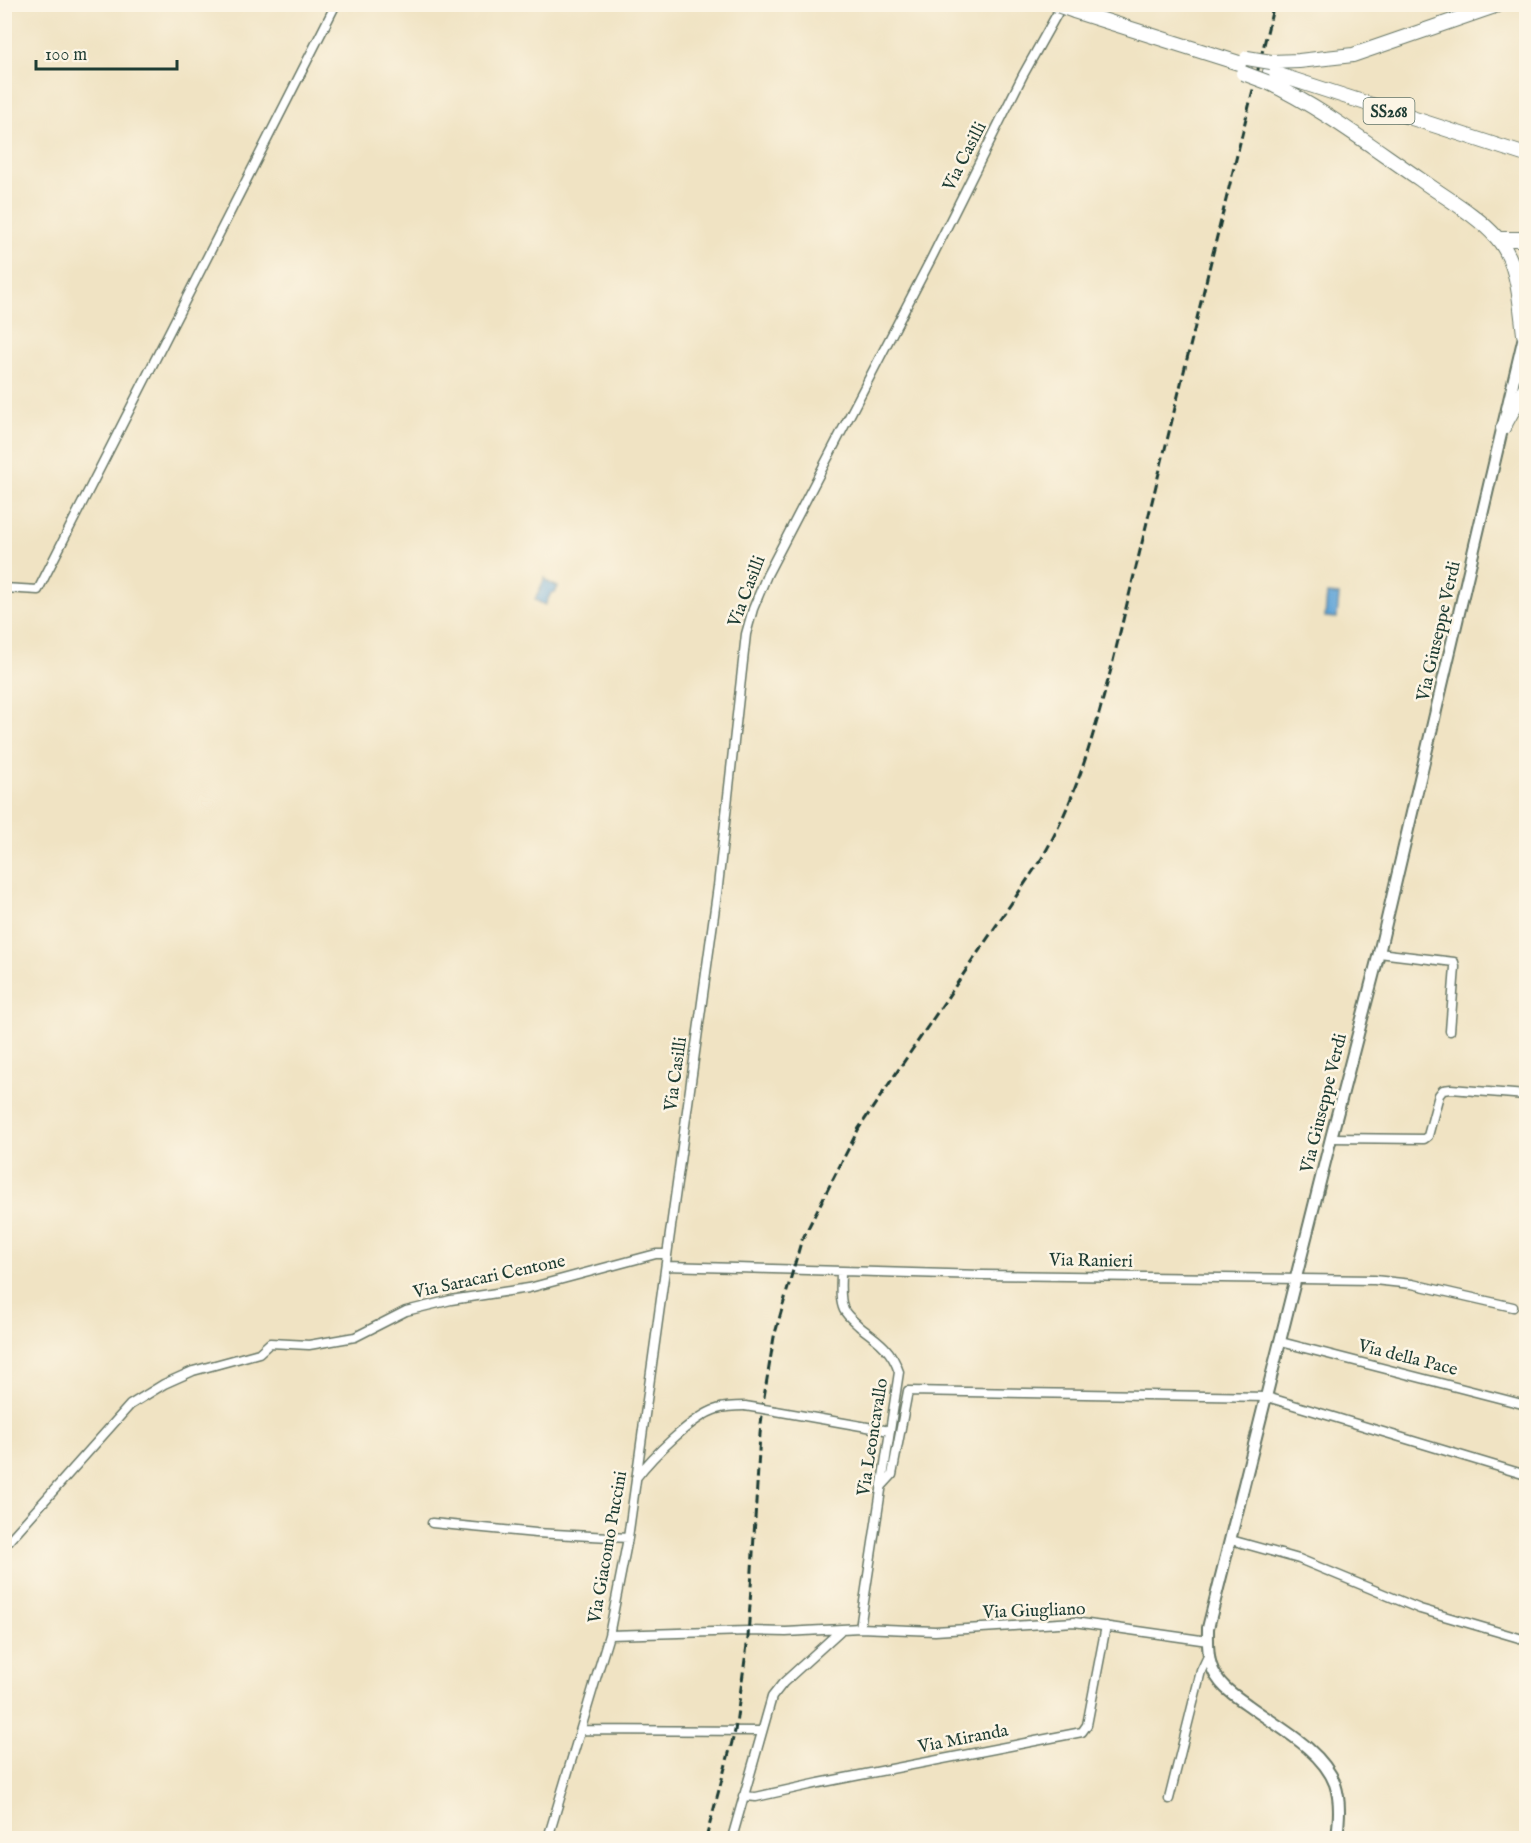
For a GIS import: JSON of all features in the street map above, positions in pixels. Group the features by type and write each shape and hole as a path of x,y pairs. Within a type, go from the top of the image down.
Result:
{"highway":[{"path":"1054,4 1172,42 1200,57 1269,72 1441,195 1498,239 1510,260 1518,286 1526,332"},
{"path":"1130,29 1199,43 1245,65 1269,72 1299,61 1353,55 1501,4"},
{"name":"SS268","path":"1269,72 1527,155"},
{"path":"1498,239 1527,239"},
{"path":"1503,428 1527,386"}],"street":[{"path":"4,588 38,590 336,4"},
{"name":"Via Casilli","path":"667,1254 718,886 746,634 753,609 767,575 931,259 1023,75 1068,8"},
{"name":"Via Giuseppe Verdi","path":"1337,1839 1339,1800 1328,1770 1316,1754 1225,1688 1211,1665 1208,1628 1379,953 1526,332"},
{"path":"1379,953 1454,962 1449,1031"},
{"path":"1331,1138 1425,1139 1428,1136 1439,1095 1443,1090 1527,1095"},
{"name":"Via Saracari Centone","path":"4,1546 130,1405 164,1384 184,1375 259,1353 270,1343 309,1345 355,1337 405,1311 450,1300 529,1288 656,1254 667,1254"},
{"name":"Via Giacomo Puccini","path":"548,1839 609,1635 628,1538 667,1254"},
{"name":"Via Ranieri","path":"666,1266 841,1272 1395,1281 1513,1307"},
{"name":"Via Leoncavallo","path":"841,1272 844,1311 887,1349 899,1372 860,1628"},
{"name":"Via della Pace","path":"1281,1342 1527,1405"},
{"path":"881,1486 892,1475 908,1391 1267,1397 1527,1476"},
{"path":"636,1478 647,1464 697,1418 715,1409 729,1406 745,1406 890,1431"},
{"path":"432,1523 536,1533 628,1538"},
{"path":"1231,1540 1299,1559 1420,1609 1527,1640"},
{"name":"Via Giugliano","path":"609,1635 860,1628 935,1631 1074,1622 1208,1641"},
{"name":"Via Miranda","path":"743,1796 756,1797 1082,1732 1087,1725 1106,1626"},
{"path":"732,1839 768,1707 778,1688 840,1630"},
{"path":"1169,1799 1201,1671 1209,1654"},
{"path":"582,1730 761,1731"}],"water":[{"path":"545,578 558,587 555,592 551,593 545,605 535,600"},
{"path":"1327,594 1339,595 1337,618 1325,617"}],"railway":[{"path":"706,1838 735,1731 748,1638 764,1397 774,1337 801,1242 859,1128 1042,858 1074,789 1111,669 1274,4"}]}
